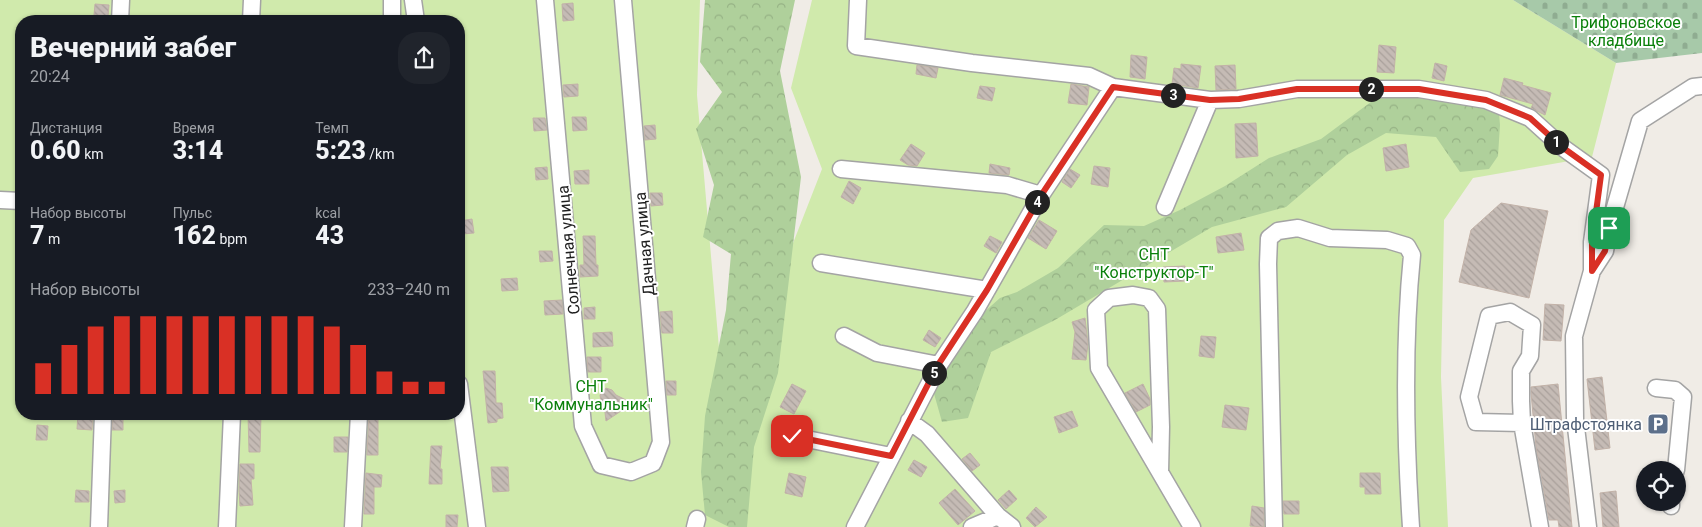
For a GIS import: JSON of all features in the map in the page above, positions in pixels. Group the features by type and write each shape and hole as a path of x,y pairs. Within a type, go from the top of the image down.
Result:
{"street":[{"path":"120,15 121,0"},
{"path":"251,15 252,0"},
{"path":"392,0 392,15"},
{"path":"413,0 415,15"},
{"name":"Солнечная улица","path":"546,0 583,426 601,465 631,472"},
{"name":"Дачная улица","path":"623,0 661,442 653,463 631,472"},
{"path":"858,0 856,46 972,63 1089,76 1113,87 1210,100 1239,99 1297,89 1419,89 1486,100 1530,118 1562,147 1601,175 1592,242 1592,271 1574,336 1575,418 1588,527"},
{"path":"1592,271 1605,251 1609,228 1640,122 1693,87 1702,86"},
{"path":"855,527 938,365 987,290 1042,194 1113,87"},
{"path":"1165,207 1210,100"},
{"path":"841,169 1007,185 1042,194"},
{"path":"0,200 15,201"},
{"path":"1274,527 1269,238 1278,231 1298,228 1330,238 1386,240 1407,246 1412,255 1405,362 1406,452 1411,527"},
{"path":"821,263 987,290"},
{"path":"1160,472 1162,427 1157,309 1149,298 1133,295 1109,298 1096,310 1099,368 1192,527"},
{"path":"1522,423 1476,422 1469,397 1489,316 1510,312 1532,325 1530,356 1521,371 1522,423 1540,527"},
{"path":"844,336 877,354 938,365"},
{"path":"1656,388 1675,390 1683,397 1677,461"},
{"path":"99,527 103,420"},
{"path":"227,527 232,420"},
{"path":"353,527 359,420"},
{"path":"464,420 477,527"},
{"path":"910,421 927,434 998,516 1012,527"},
{"path":"792,436 891,456"},
{"path":"972,527 998,516"}],"green space":[{"name":"СНТ \"Конструктор-Т\"","path":"0,0 700,0 697,95 725,417 822,169 791,88 812,0 1513,0 1616,63 1592,157 1473,178 1444,220 1441,377 1448,527 0,527"},
{"path":"705,0 795,0 780,71 801,177 778,373 754,447 747,527 729,527 705,515 701,472 705,416 726,310 731,254 703,237 714,185 696,129 722,92 700,62"},
{"name":"Трифоновское кладбище","path":"1513,0 1702,0 1702,53 1616,63"},
{"path":"1379,96 1441,96 1499,113 1498,156 1489,169 1460,172 1436,137 1386,133 1347,155 1286,207 1212,227 1055,320 991,352 968,418 942,422 931,383 965,329 1000,298 1017,292 1058,268 1104,225 1144,226 1180,210 1225,186 1269,158 1321,139"}],"building":[{"path":"573,3 574,20 563,21 562,4"},
{"path":"95,4 109,5 108,15 94,15"},
{"path":"1379,45 1396,47 1394,73 1377,72"},
{"path":"1131,55 1147,57 1145,79 1130,77"},
{"path":"1435,63 1447,66 1444,81 1432,78"},
{"path":"1181,64 1201,66 1198,88 1172,84 1174,68 1181,69"},
{"path":"917,65 938,68 936,78 916,74"},
{"path":"1235,65 1236,89 1216,90 1215,66"},
{"path":"1504,78 1551,93 1545,115 1531,108 1533,104 1500,95"},
{"path":"578,84 578,96 564,97 563,85"},
{"path":"1071,84 1089,87 1087,105 1068,103"},
{"path":"980,86 995,88 992,101 977,98"},
{"path":"572,117 586,117 587,130 573,131"},
{"path":"533,118 545,118 547,130 534,131"},
{"path":"1256,123 1258,156 1236,158 1235,124"},
{"path":"655,125 656,139 645,140 644,126"},
{"path":"911,144 925,153 917,166 908,165 900,160"},
{"path":"1406,144 1409,167 1386,171 1383,148"},
{"path":"990,164 1010,168 1009,175 989,173"},
{"path":"1094,166 1110,168 1108,187 1091,184"},
{"path":"547,167 548,179 536,180 535,168"},
{"path":"1070,169 1080,175 1071,188 1062,182"},
{"path":"589,170 589,184 575,184 574,171"},
{"path":"849,181 861,188 853,204 841,197"},
{"path":"650,193 662,193 663,205 651,206"},
{"path":"1501,203 1548,211 1529,298 1459,282 1471,230"},
{"path":"472,219 474,233 465,234 465,220"},
{"path":"1039,220 1057,231 1046,249 1028,238"},
{"path":"1241,233 1244,250 1218,253 1216,237"},
{"path":"583,236 595,236 598,276 580,277 580,265 584,265"},
{"path":"990,236 1002,242 996,253 984,246"},
{"path":"539,251 552,251 553,261 540,262"},
{"path":"1185,266 1186,281 1164,282 1163,267"},
{"path":"517,278 518,290 502,291 501,279"},
{"path":"562,300 563,314 545,315 544,301"},
{"path":"1545,304 1564,305 1561,341 1543,340"},
{"path":"595,307 595,319 584,319 584,308"},
{"path":"672,311 673,333 662,333 660,312"},
{"path":"1085,318 1088,344 1086,360 1072,359 1075,332 1072,322"},
{"path":"929,330 941,338 935,347 923,340"},
{"path":"612,332 613,346 593,347 593,333"},
{"path":"1201,336 1216,337 1214,358 1199,356"},
{"path":"587,357 601,357 601,372 588,372"},
{"path":"483,371 495,371 496,403 502,403 503,418 497,419 497,422 488,423"},
{"path":"1602,377 1610,448 1595,450 1587,379"},
{"path":"666,381 676,381 676,395 667,395"},
{"path":"792,384 806,391 794,414 780,407"},
{"path":"1143,384 1150,399 1150,405 1136,412 1125,393"},
{"path":"1558,384 1572,527 1559,527 1558,520 1549,520 1536,447 1531,387"},
{"path":"606,388 626,400 621,411 606,421 604,404 601,402 600,395"},
{"path":"1225,405 1249,408 1246,430 1222,427"},
{"path":"1072,411 1078,426 1059,433 1054,417"},
{"path":"78,420 93,420 92,430 77,429"},
{"path":"113,420 123,420 123,430 112,430"},
{"path":"248,420 261,420 260,452 249,452"},
{"path":"369,420 378,420 378,455 367,455"},
{"path":"37,425 48,426 47,440 36,440"},
{"path":"334,437 348,437 347,452 334,452"},
{"path":"431,446 442,446 440,469 442,469 442,484 429,484"},
{"path":"970,453 980,465 972,471 962,459"},
{"path":"914,460 927,467 921,477 908,470"},
{"path":"240,464 254,464 254,479 251,479 253,505 240,506"},
{"path":"491,467 508,467 509,491 493,492"},
{"path":"366,473 382,475 381,487 374,487 374,514 364,514"},
{"path":"789,473 806,477 802,497 785,493"},
{"path":"1360,473 1380,473 1381,494 1365,494 1365,487 1360,487"},
{"path":"955,489 975,511 958,525 939,503"},
{"path":"76,490 89,491 89,502 75,502"},
{"path":"125,490 125,502 115,503 114,491"},
{"path":"1009,490 1017,499 1006,509 998,500"},
{"path":"1616,491 1619,527 1603,527 1600,493"},
{"path":"1283,501 1299,501 1299,514 1284,514"},
{"path":"1252,506 1264,508 1264,527 1250,526"},
{"path":"1036,507 1047,517 1035,527 1026,518"},
{"path":"446,515 458,515 457,527 446,527"}],"place":[{"name":"Штрафстоянка","path":"1658,424"}],"route":[{"path":"792,436 891,456 938,365 987,290 1042,194 1113,87 1210,100 1239,99 1297,89 1419,89 1486,100 1530,118 1562,147 1601,175 1592,242 1592,271 1605,251 1609,228"}],"park label":[{"name":"СНТ \"Коммунальник\"","path":"591,395"}]}
